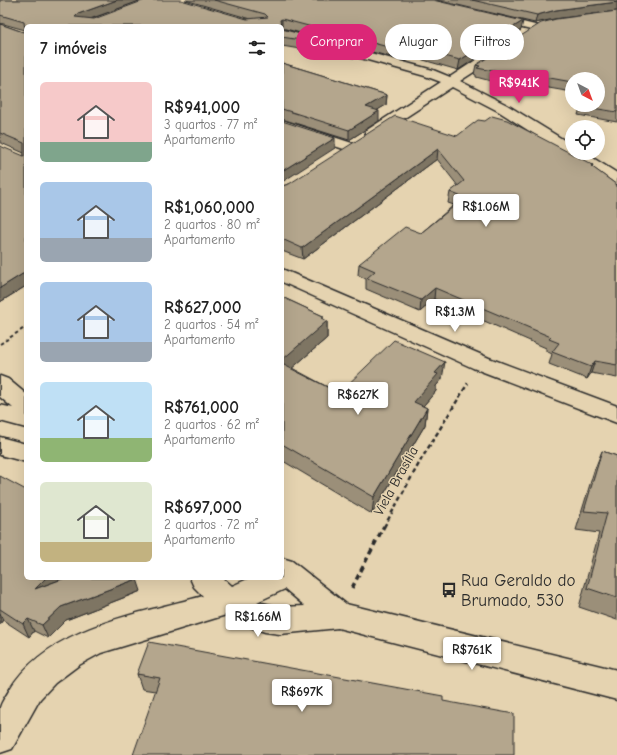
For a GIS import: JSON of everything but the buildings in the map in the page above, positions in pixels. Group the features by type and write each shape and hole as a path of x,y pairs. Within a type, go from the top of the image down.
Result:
{"street":[{"path":"337,155 515,40 540,26 485,16"},
{"path":"284,33 429,72 451,81 501,108 565,147"},
{"path":"284,125 350,147"},
{"path":"586,160 617,180"},
{"path":"284,276 481,363 617,415"},
{"path":"0,384 24,405"},
{"path":"0,413 24,419"},
{"path":"0,446 24,452"},
{"path":"284,576 338,615 617,685"},
{"path":"206,580 230,601 254,616 273,621 296,621 338,615"},
{"path":"0,737 29,688 44,672 68,655 94,641 230,601 272,580"}],"path":[{"path":"0,344 24,328"},
{"name":"Viela Brasília","path":"338,615 376,539 433,438 481,363"}],"place":[{"name":"Rua Geraldo do Brumado, 530","path":"449,590"}]}
